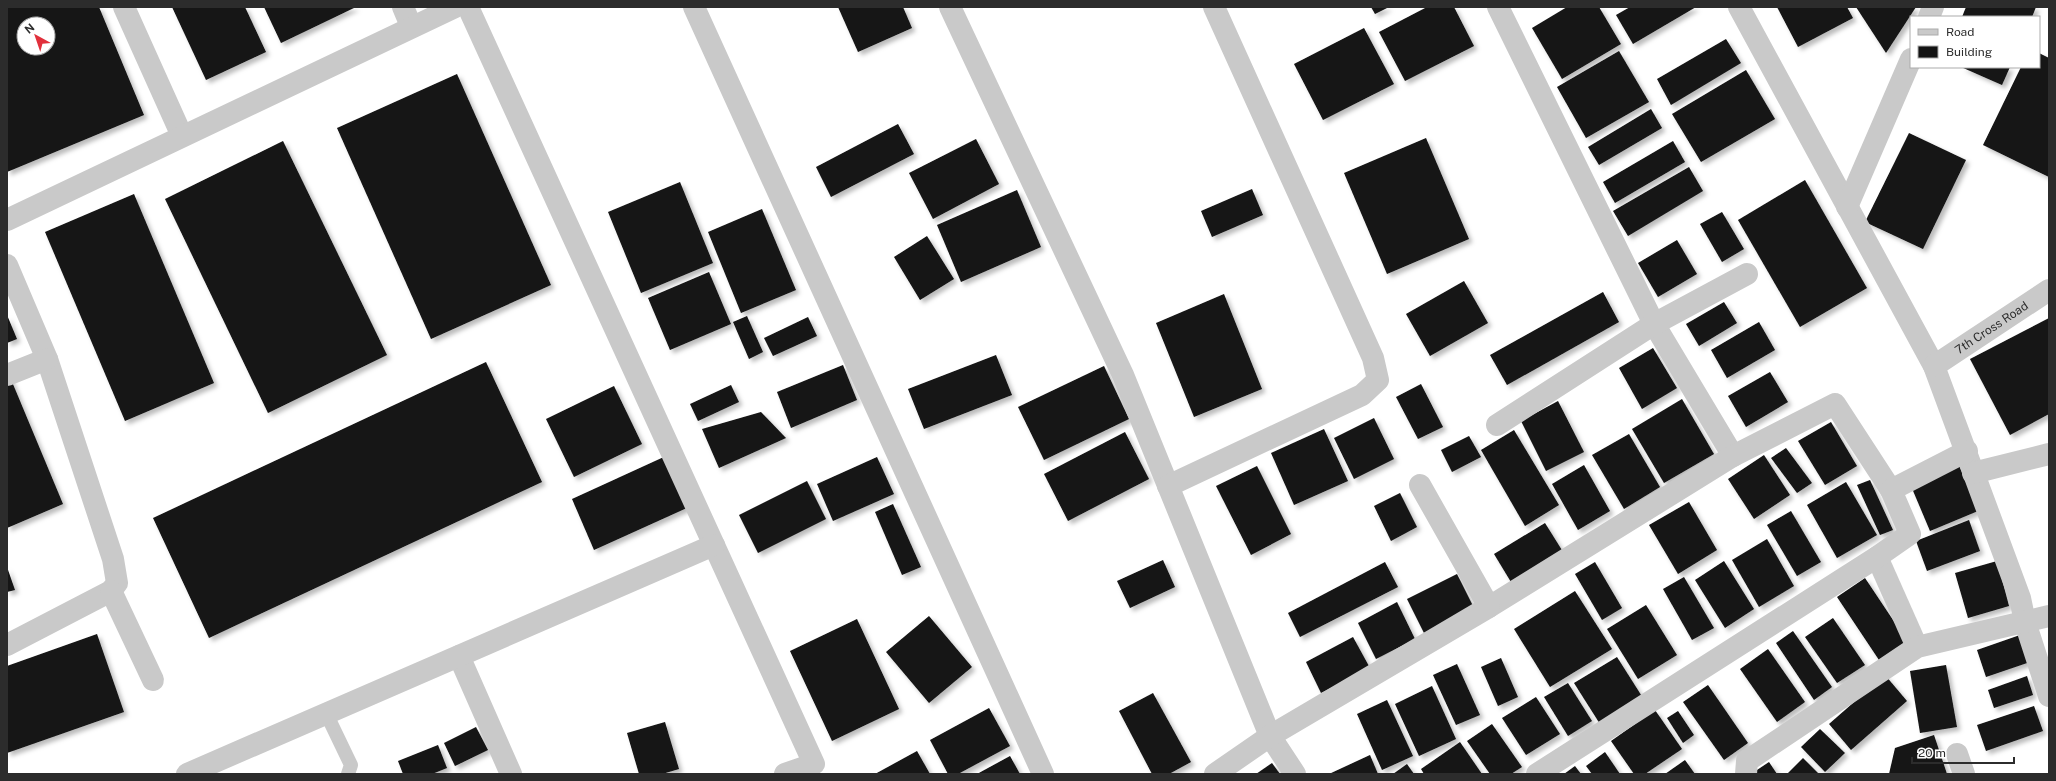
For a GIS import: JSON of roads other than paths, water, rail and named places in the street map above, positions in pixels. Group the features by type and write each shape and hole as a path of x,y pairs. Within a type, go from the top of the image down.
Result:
{"street":[{"path":"124,7 182,136"},
{"path":"7,220 182,136 407,17 455,7"},
{"path":"468,7 816,769 785,774"},
{"path":"694,7 1043,774"},
{"path":"950,7 1123,375 1270,736 1295,774"},
{"path":"1168,486 1362,395 1378,380 1373,358 1214,7"},
{"path":"1498,7 1654,324 1733,456"},
{"path":"1739,7 1934,366 1967,451 1973,473 2020,598 2025,622 2049,696"},
{"path":"1847,207 1910,61"},
{"path":"7,265 47,359 113,559 116,583 111,591 7,645"},
{"path":"1497,425 1654,324 1747,274"},
{"name":"7th Cross Road","path":"1934,366 2049,290"},
{"path":"7,375 47,359"},
{"path":"1215,774 1270,736 1489,607 1733,456 1835,404 1891,490 1910,534 1877,557 1537,774"},
{"path":"1891,490 1967,451"},
{"path":"1973,473 2049,454"},
{"path":"1420,485 1489,607"},
{"path":"188,774 714,545"},
{"path":"1877,557 1917,647"},
{"path":"111,591 153,680"},
{"path":"1746,774 1747,761 1917,647 2049,616"},
{"path":"459,656 511,774"}],"lane":[{"path":"326,713 351,765 348,774"}]}
